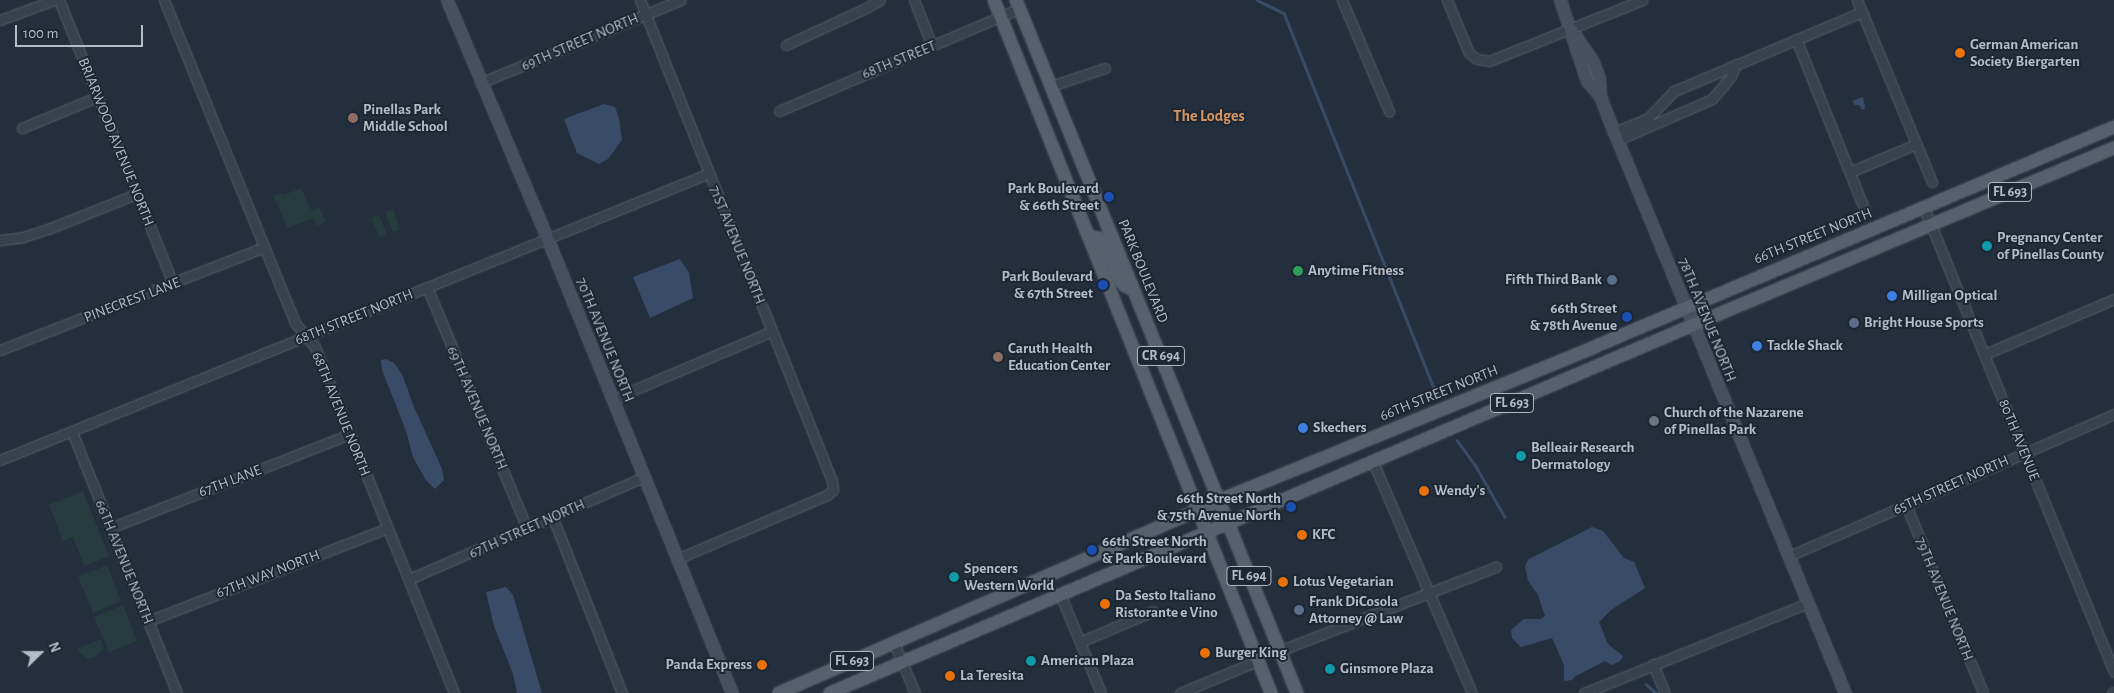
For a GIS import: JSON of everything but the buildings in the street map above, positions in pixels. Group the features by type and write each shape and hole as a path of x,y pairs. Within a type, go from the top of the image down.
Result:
{"main road":[{"name":"CR 694","path":"994,0 1090,237 1197,510"},
{"name":"PARK BOULEVARD","path":"1018,4 1297,693"},
{"name":"66TH STREET NORTH","path":"779,693 1220,500 1594,347 2114,127"},
{"name":"FL 693","path":"830,693 1693,325 2114,148"},
{"path":"1090,237 1098,238 1107,248 1119,279 1125,286 1134,290"},
{"name":"FL 694","path":"1197,510 1271,693"}],"street":[{"path":"0,20 54,0"},
{"name":"BRIARWOOD AVENUE NORTH","path":"59,0 173,284"},
{"name":"68TH AVENUE NORTH","path":"164,0 294,323 307,336 315,348 454,693"},
{"name":"70TH AVENUE NORTH","path":"447,0 480,83 548,238 732,693"},
{"name":"71ST AVENUE NORTH","path":"640,0 832,482 833,490 827,495 677,559"},
{"name":"69TH STREET NORTH","path":"480,83 680,0"},
{"path":"786,45 880,0"},
{"path":"914,0 932,46"},
{"path":"1342,0 1389,111"},
{"path":"1447,0 1466,48 1477,59 1492,60 1642,0"},
{"name":"78TH AVENUE NORTH","path":"1560,0 1571,28 1592,60 1598,77 1600,96 1845,693"},
{"path":"1857,0 1932,182"},
{"name":"68TH STREET","path":"779,111 1000,17 1018,4"},
{"path":"1616,136 1648,118 1674,91 1862,12"},
{"path":"1796,39 1865,211"},
{"path":"1616,136 1712,100 1731,76 1736,64"},
{"path":"1051,86 1105,68"},
{"path":"22,128 97,97"},
{"path":"1850,172 1916,144"},
{"name":"68TH STREET NORTH","path":"0,460 708,174"},
{"path":"0,240 23,237 48,229 136,194"},
{"name":"80TH AVENUE","path":"1924,208 2114,672"},
{"name":"PINECREST LANE","path":"0,350 264,247"},
{"name":"69TH AVENUE NORTH","path":"427,287 527,528"},
{"path":"1984,354 2114,299"},
{"path":"614,401 622,395 772,331"},
{"name":"65TH STREET NORTH","path":"1789,556 2114,414"},
{"name":"66TH AVENUE NORTH","path":"72,432 177,693"},
{"name":"67TH LANE","path":"110,528 350,434"},
{"path":"1374,462 1472,693"},
{"name":"67TH STREET NORTH","path":"409,579 644,477"},
{"name":"79TH AVENUE NORTH","path":"1906,505 1983,693"},
{"path":"553,518 622,693"},
{"name":"67TH WAY NORTH","path":"148,621 388,528"},
{"path":"1279,651 1496,566"},
{"path":"1060,594 1101,693"},
{"path":"1584,693 1808,602"},
{"path":"1080,642 1153,611"},
{"path":"894,643 915,693"},
{"path":"1180,693 1257,660"},
{"path":"1653,664 1666,693"}],"green space":[{"path":"300,186 311,210 319,207 326,222 316,226 313,218 288,228 273,196 281,193 283,195 300,189"},
{"path":"393,209 400,229 393,232 385,212"},
{"path":"379,215 387,234 379,237 371,218"},
{"path":"83,491 109,556 84,566 73,537 63,541 49,505"},
{"path":"107,565 121,601 93,613 78,577"},
{"path":"123,605 137,641 109,652 94,617"},
{"path":"101,639 104,648 96,657 88,659 78,652 78,649"}],"water":[{"path":"1863,97 1865,108 1862,110 1859,105 1855,105 1852,101"},
{"path":"604,104 615,107 619,118 622,140 608,159 599,164 577,153 564,119"},
{"path":"680,259 689,273 693,298 650,318 633,277"},
{"path":"386,359 394,363 402,374 414,407 442,469 444,480 435,489 425,479 413,457 406,431 382,370 381,360"},
{"path":"1592,527 1603,531 1624,558 1634,562 1645,588 1611,610 1599,622 1608,644 1623,656 1620,661 1612,665 1605,661 1574,677 1572,680 1564,681 1564,665 1552,638 1521,647 1512,638 1511,630 1524,619 1541,619 1545,616 1538,595 1528,581 1525,566 1529,559"},
{"path":"506,587 513,595 542,693 517,693 513,674 494,626 486,592"}],"waterway":[{"path":"1257,0 1284,13 1437,396"},
{"path":"1457,440 1477,468 1505,517"},
{"path":"1646,684 1656,693"}],"place":[{"name":"German American Society Biergarten","path":"1960,53"},
{"name":"Pinellas Park Middle School","path":"353,118"},
{"name":"Park Boulevard & 66th Street","path":"1109,197"},
{"name":"Pregnancy Center of Pinellas County","path":"1987,246"},
{"name":"Anytime Fitness","path":"1298,271"},
{"name":"Fifth Third Bank","path":"1612,280"},
{"name":"Park Boulevard & 67th Street","path":"1103,285"},
{"name":"Milligan Optical","path":"1892,296"},
{"name":"66th Street & 78th Avenue","path":"1627,317"},
{"name":"Bright House Sports","path":"1854,323"},
{"name":"Tackle Shack","path":"1757,346"},
{"name":"Caruth Health Education Center","path":"998,357"},
{"name":"Church of the Nazarene of Pinellas Park","path":"1654,421"},
{"name":"Skechers","path":"1303,428"},
{"name":"Belleair Research Dermatology","path":"1521,456"},
{"name":"Wendy's","path":"1424,491"},
{"name":"66th Street North & 75th Avenue North","path":"1291,507"},
{"name":"KFC","path":"1302,535"},
{"name":"66th Street North & Park Boulevard","path":"1092,550"},
{"name":"Spencers Western World","path":"954,577"},
{"name":"Lotus Vegetarian","path":"1283,582"},
{"name":"Da Sesto Italiano Ristorante e Vino","path":"1105,604"},
{"name":"Frank DiCosola Attorney @ Law","path":"1299,610"},
{"name":"Burger King","path":"1205,653"},
{"name":"American Plaza","path":"1031,661"},
{"name":"Panda Express","path":"762,665"},
{"name":"Ginsmore Plaza","path":"1330,669"},
{"name":"La Teresita","path":"950,676"}],"district":[{"name":"The Lodges","path":"1209,116"}]}
